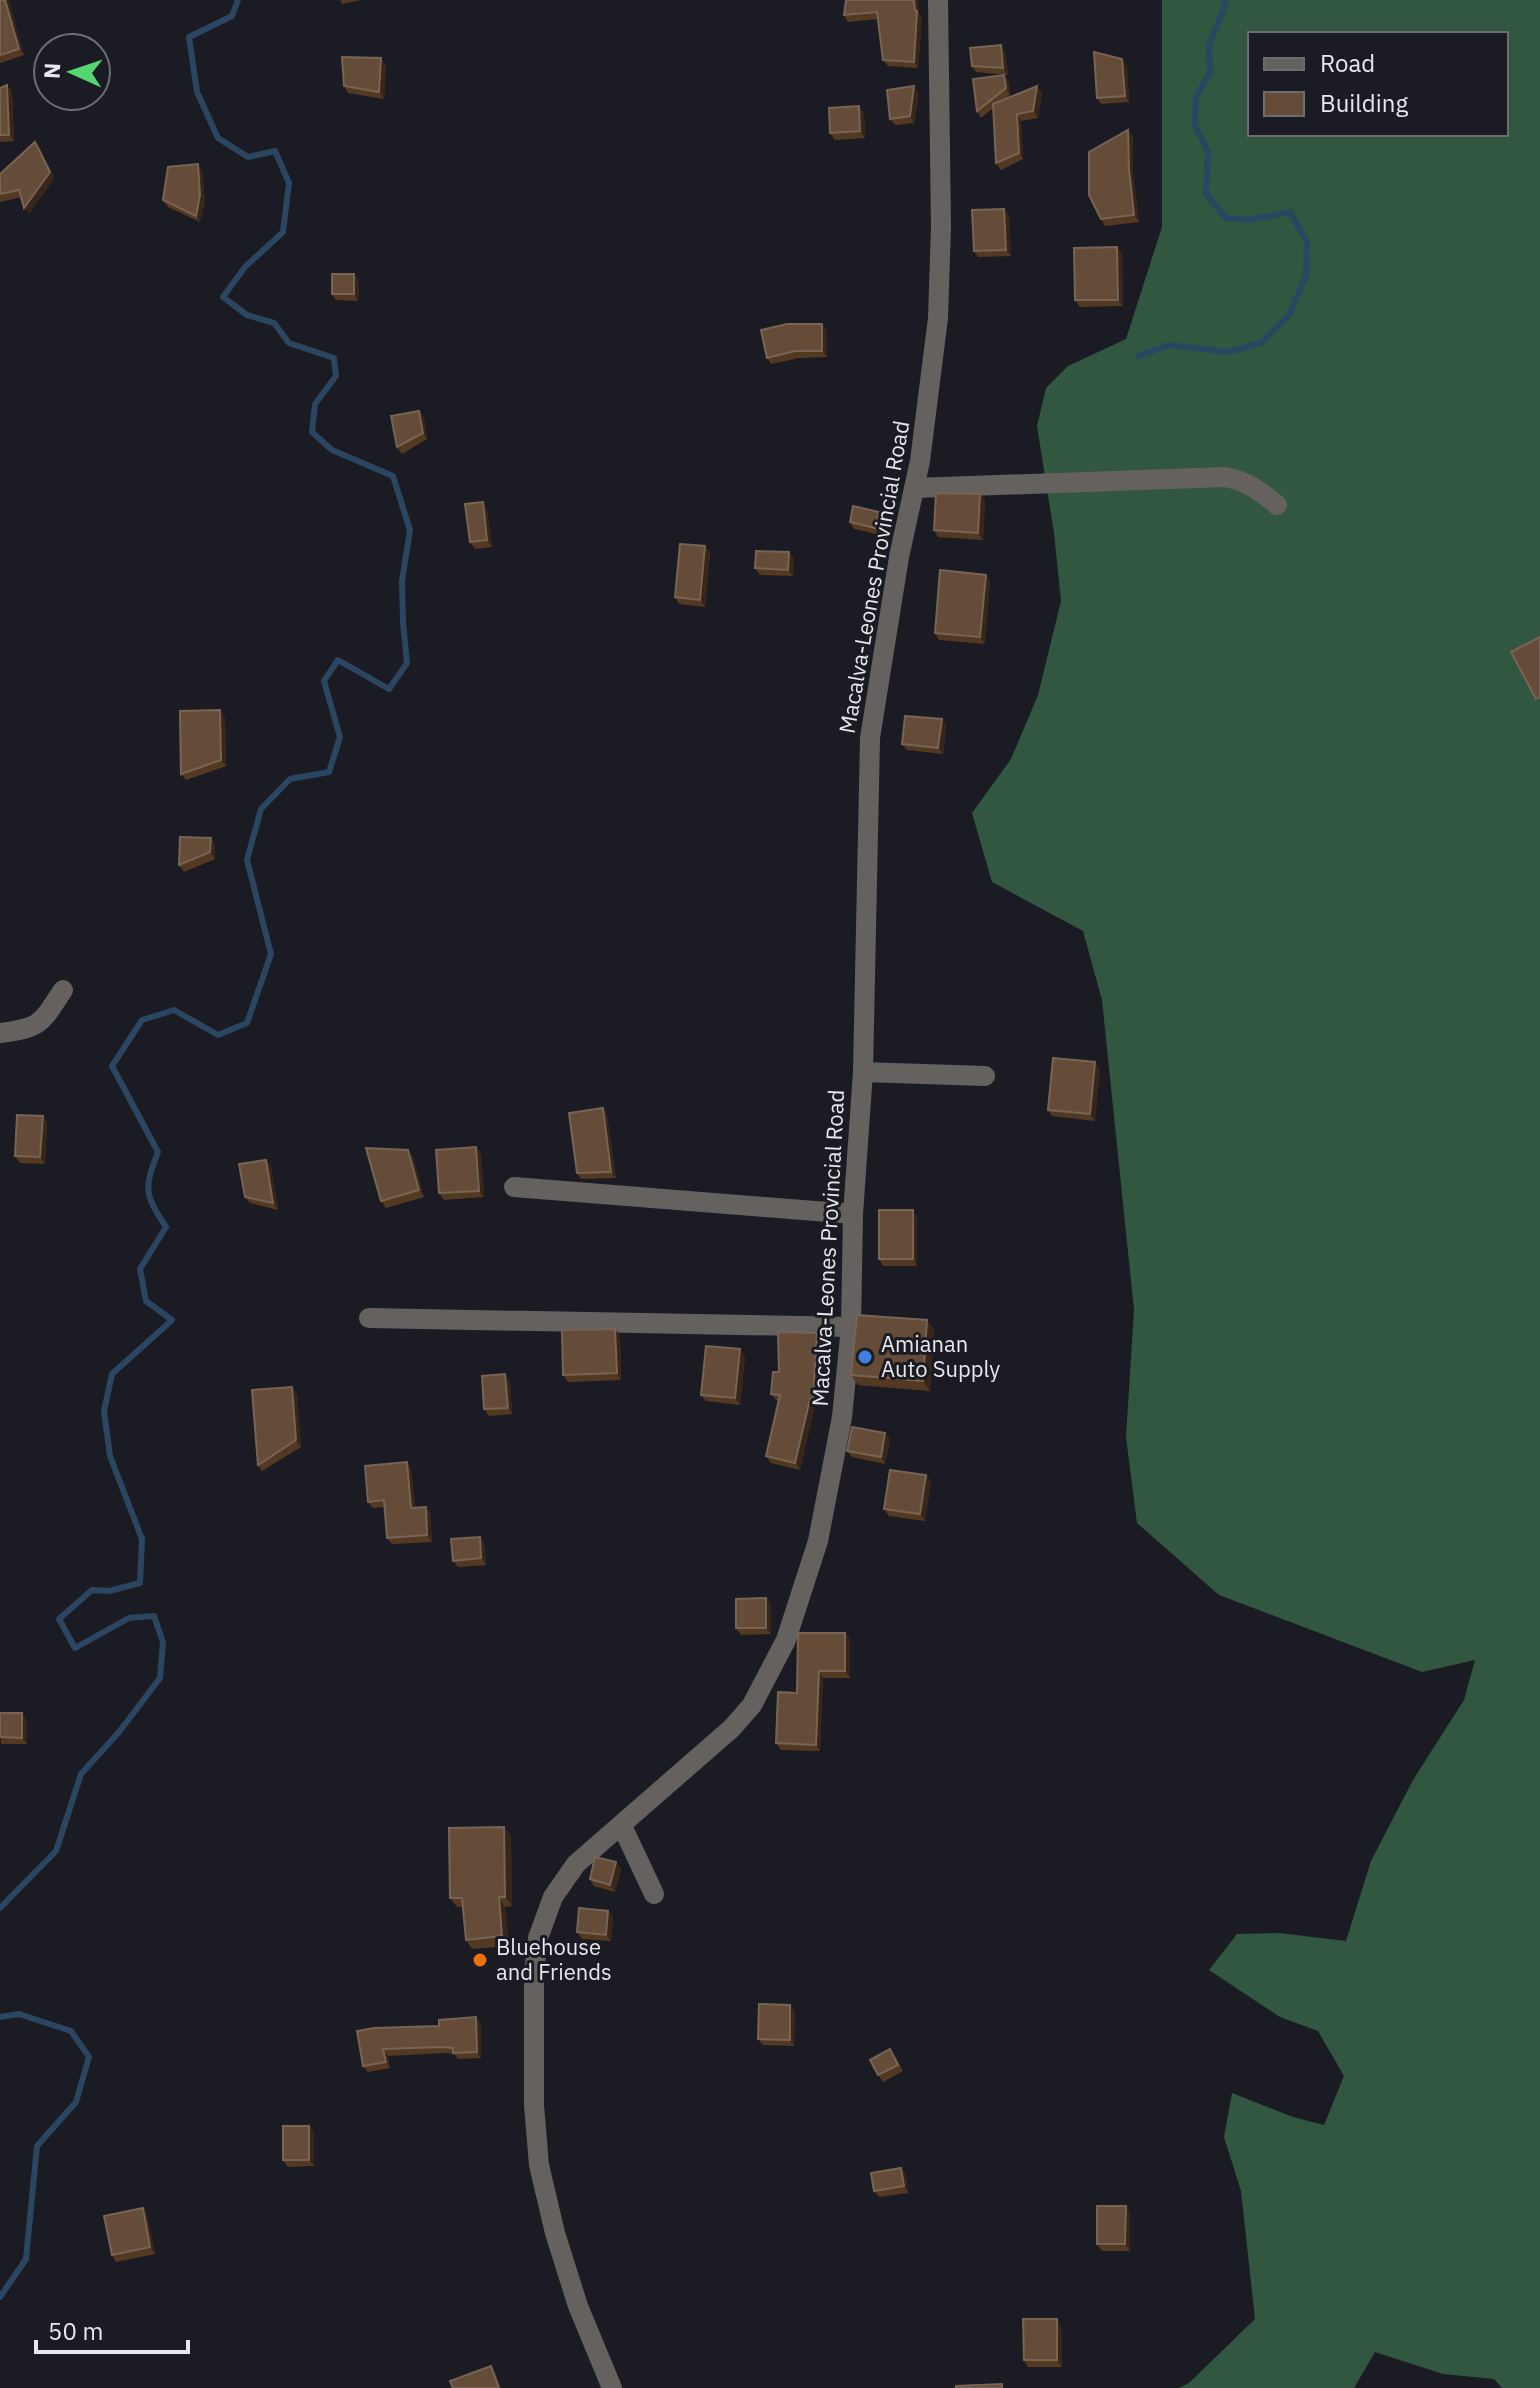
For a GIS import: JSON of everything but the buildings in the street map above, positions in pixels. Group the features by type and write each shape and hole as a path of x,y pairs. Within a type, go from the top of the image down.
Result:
{"street":[{"name":"Macalva-Leones Provincial Road","path":"612,2388 578,2306 555,2233 539,2165 534,2105 534,1974 538,1938 553,1897 576,1864 742,1717 777,1662 818,1541 842,1417 851,1327 853,1214 863,1072 870,738 899,557 920,461 938,318 941,226 938,0"},
{"path":"914,488 1225,477 1255,487 1277,505"},
{"path":"0,1033 34,1027 43,1021 63,990"},
{"path":"863,1072 985,1076"},
{"path":"514,1187 853,1214"},
{"path":"369,1318 851,1327"},
{"path":"622,1826 654,1894"}],"green space":[{"path":"1162,0 1540,0 1540,2388 1502,2388 1494,2379 1443,2374 1375,2352 1354,2388 1179,2388 1189,2383 1255,2319 1241,2191 1224,2137 1232,2093 1293,2117 1324,2125 1344,2076 1318,2031 1280,2017 1209,1970 1237,1934 1279,1933 1346,1941 1371,1861 1413,1780 1464,1700 1475,1660 1422,1672 1219,1595 1137,1523 1126,1437 1134,1310 1102,1000 1083,931 992,882 972,813 1011,759 1038,695 1061,601 1037,426 1046,388 1068,366 1126,339 1162,227"}],"waterway":[{"path":"0,1908 56,1851 81,1774 119,1732 160,1678 163,1642 154,1616 129,1618 75,1648 59,1619 92,1590 109,1591 140,1583 142,1539 110,1456 104,1411 112,1374 172,1320 146,1301 140,1269 166,1227 148,1191 158,1152 112,1066 142,1020 174,1010 218,1035 247,1023 271,954 247,860 261,809 290,779 329,772 340,737 324,681 338,660 389,689 407,663 402,581 410,530 393,476 332,450 312,432 315,404 336,376 334,358 289,343 274,323 247,315 223,297 245,267 283,232 289,183 275,151 248,157 218,138 197,92 189,37 232,16 238,0"},
{"path":"1139,356 1168,345 1228,352 1261,343 1290,314 1306,275 1307,242 1290,212 1248,220 1226,218 1206,194 1208,152 1195,125 1196,97 1210,72 1209,45 1225,6 1223,0"},
{"path":"0,2017 19,2014 71,2031 89,2057 76,2102 37,2146 26,2259 0,2297"}],"place":[{"name":"Amianan Auto Supply","path":"865,1357"},
{"name":"Bluehouse and Friends","path":"480,1960"}]}
